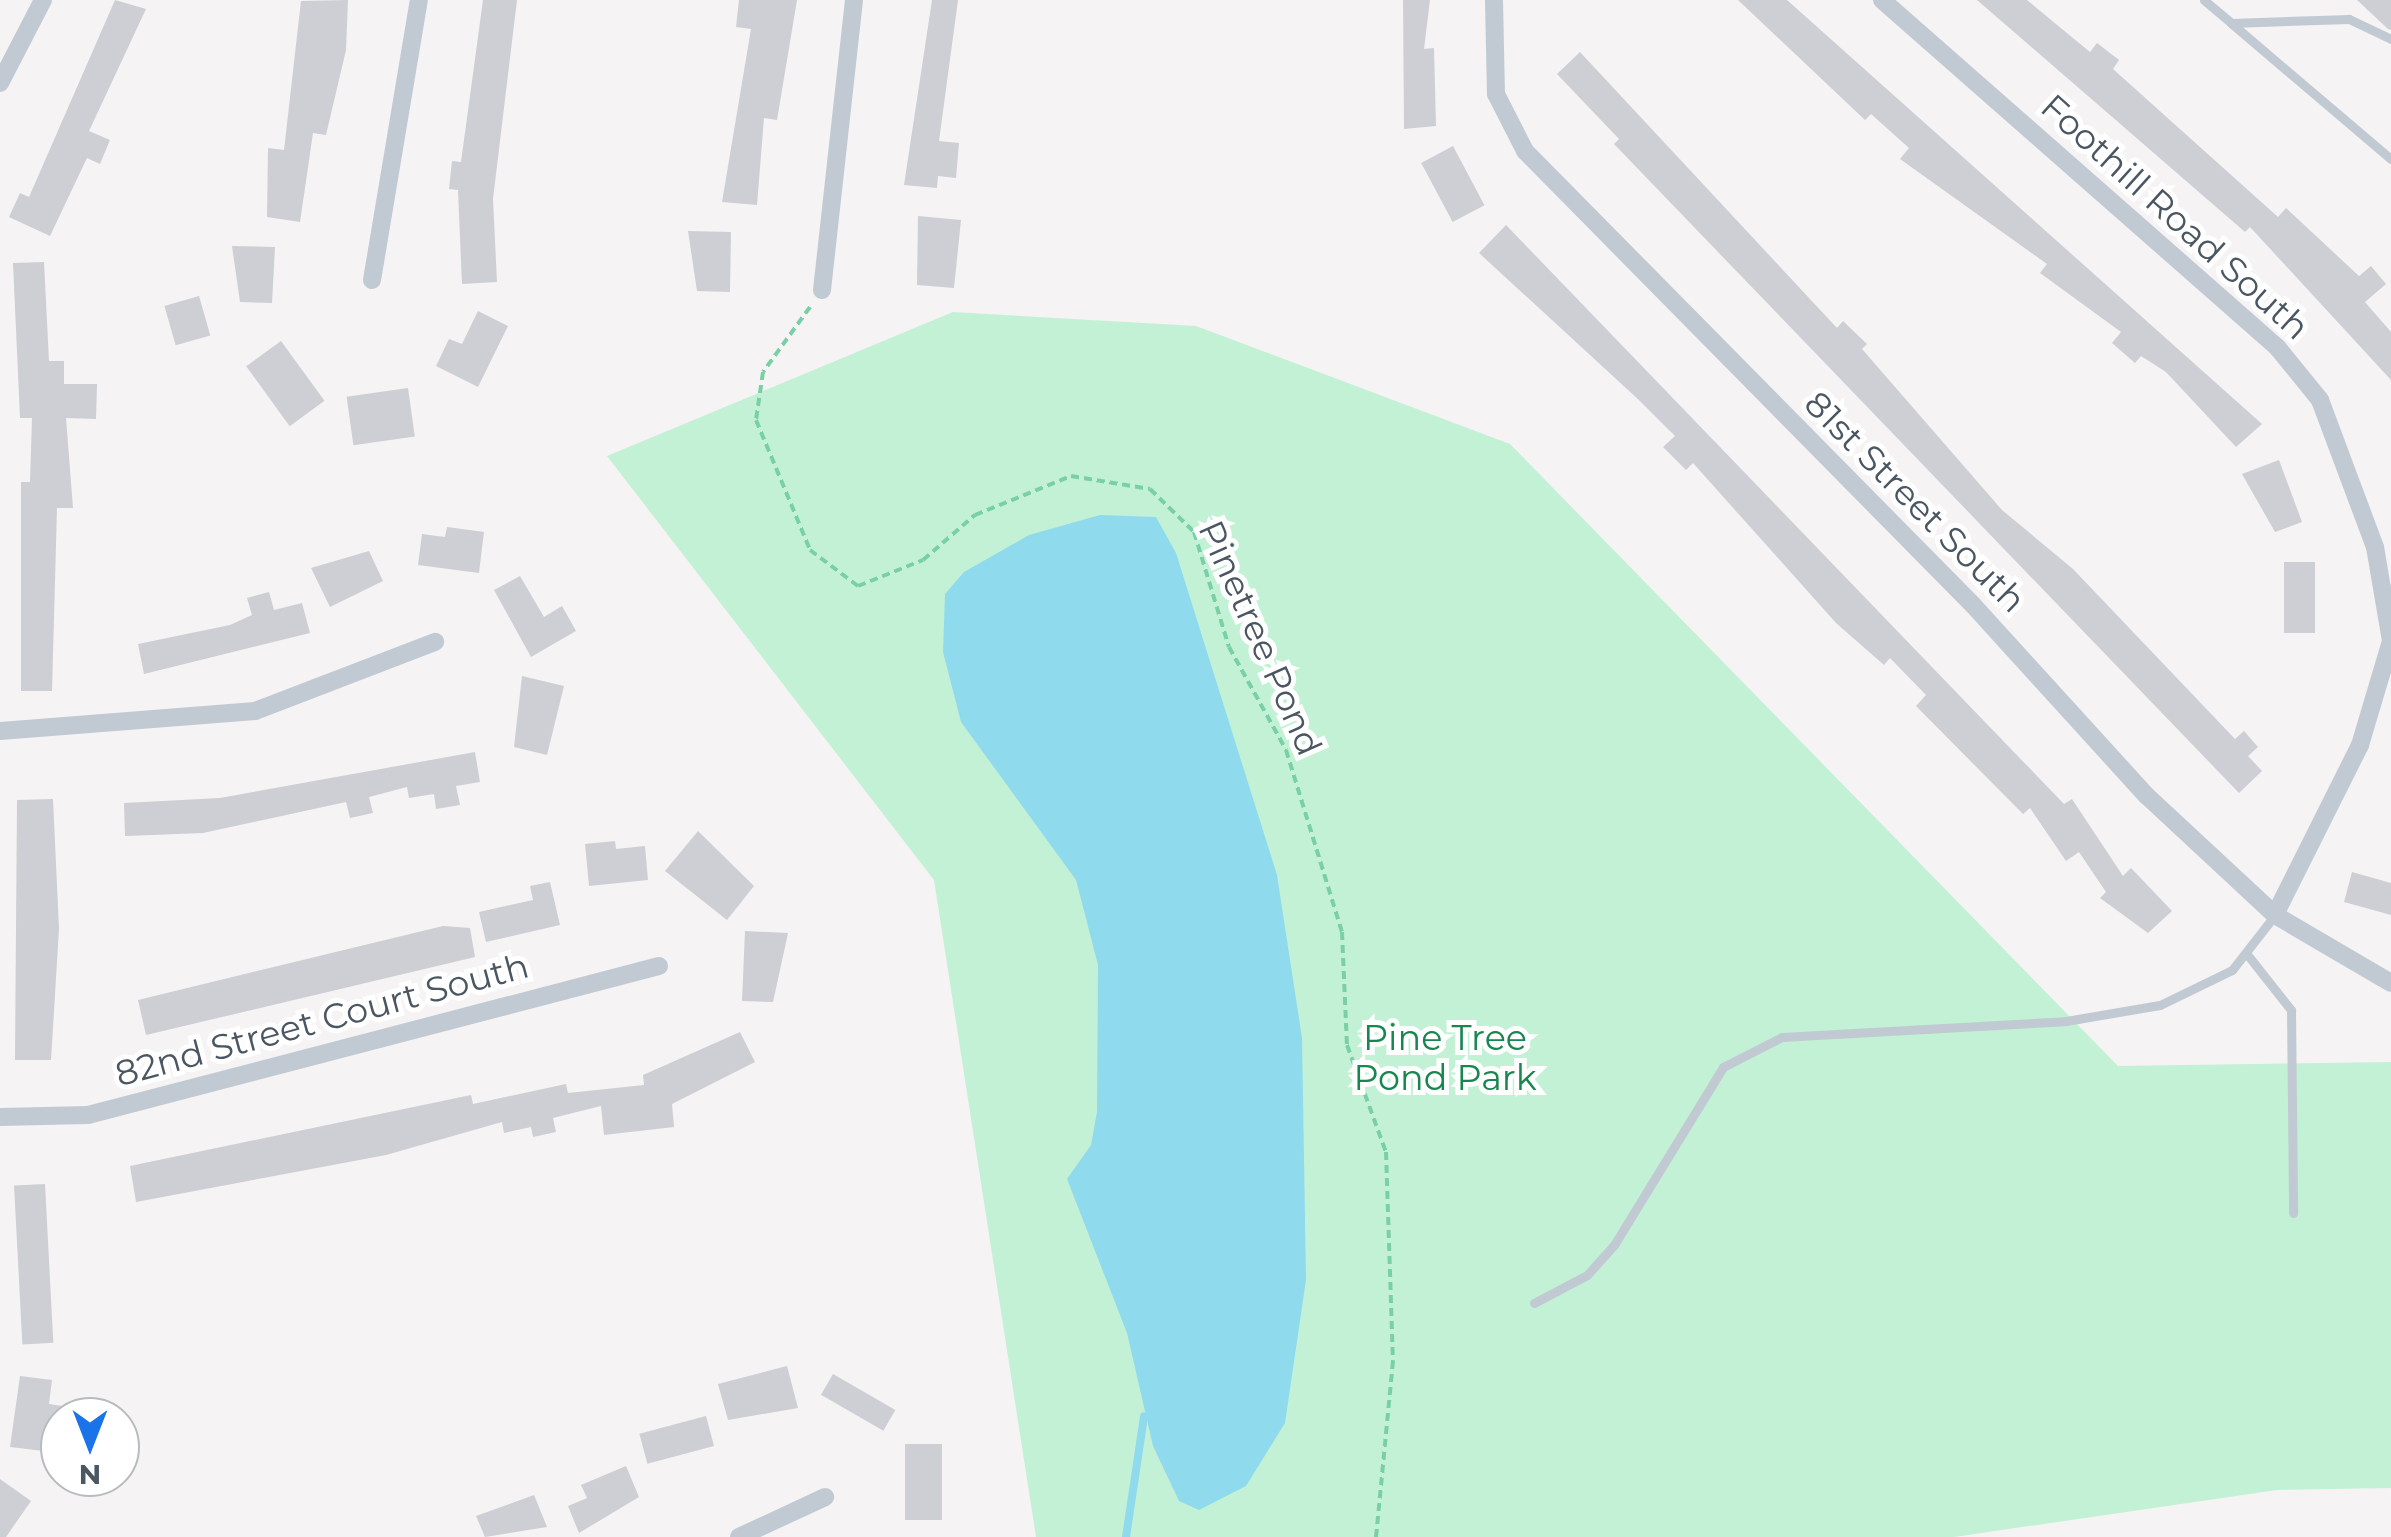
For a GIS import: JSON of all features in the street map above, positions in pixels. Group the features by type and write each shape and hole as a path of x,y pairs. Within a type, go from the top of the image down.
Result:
{"street":[{"path":"0,83 43,0"},
{"path":"372,280 419,0"},
{"path":"822,290 854,0"},
{"name":"81st Street South","path":"1494,0 1496,94 1525,151 1973,605 2147,796 2275,916 2391,983"},
{"name":"Foothill Road South","path":"1882,0 2277,347 2320,400 2375,546 2391,641 2360,746 2275,916"},
{"path":"0,732 255,712 435,642"},
{"name":"82nd Street Court South","path":"0,1117 88,1115 658,966"},
{"path":"738,1537 824,1497"}],"lane":[{"path":"2204,0 2391,160"},
{"path":"2230,23 2349,19 2391,39"},
{"path":"1534,1303 1587,1275 1614,1244 1723,1067 1782,1037 2066,1021 2160,1005 2232,970 2275,916"},
{"path":"2246,952 2291,1010 2293,1214"}],"path":[{"name":"Pinetree Pond","path":"822,290 763,372 756,420 810,550 858,586 923,560 975,515 1071,476 1150,488 1194,532 1230,647 1286,750 1342,932 1348,1044 1386,1152 1393,1361 1376,1537"}],"green space":[{"name":"Pine Tree Pond Park","path":"953,312 1196,326 1510,444 2118,1066 2391,1062 2391,1488 2277,1490 1954,1537 1036,1537 934,880 607,456"}],"water":[{"path":"1100,515 1156,517 1176,553 1277,875 1302,1038 1306,1280 1285,1423 1246,1486 1199,1510 1179,1501 1153,1446 1127,1333 1067,1179 1091,1145 1097,1112 1098,965 1076,880 961,722 943,652 945,594 964,572 1029,535"}],"building":[{"path":"115,0 146,9 89,131 110,140 100,164 87,158 50,236 9,217 20,193 29,197"},
{"path":"348,0 346,50 326,135 313,133 300,222 267,217 268,148 284,150 301,1"},
{"path":"483,0 517,0 493,199 497,282 462,284 458,190 449,189 452,161 461,162"},
{"path":"739,0 797,0 777,120 764,118 757,205 722,202 751,29 736,27"},
{"path":"932,0 958,0 939,141 959,143 956,178 938,176 937,188 904,185"},
{"path":"1403,0 1430,0 1424,49 1434,48 1436,126 1404,129"},
{"path":"1738,0 1787,0 2262,424 2236,447 2166,372 2141,356 2135,363 2112,343 2121,332 2040,273 2047,264 1900,159 1909,148 1871,114 1865,120"},
{"path":"1977,0 2027,0 2090,52 2097,43 2119,60 2113,69 2278,217 2286,208 2359,276 2371,266 2386,284 2365,302 2391,332 2391,380 2250,227 2245,232"},
{"path":"2357,0 2391,0 2391,30 2388,29"},
{"path":"1580,52 1837,328 1843,321 1867,344 1862,349 2002,510 2073,569 2235,739 2244,731 2258,747 2248,756 2262,771 2239,793 1614,144 1619,139 1557,74"},
{"path":"1453,146 1484,205 1453,222 1421,163"},
{"path":"918,216 961,220 954,288 917,285"},
{"path":"1506,225 2064,804 2072,799 2123,876 2131,868 2172,911 2148,933 2100,898 2106,892 2079,852 2066,861 2030,808 2023,814 1916,706 1926,695 1890,658 1884,665 1836,623 1693,463 1686,470 1663,447 1675,436 1479,253"},
{"path":"688,231 731,232 730,292 697,291"},
{"path":"232,246 275,247 272,303 240,302"},
{"path":"44,262 49,361 64,361 64,384 97,384 96,419 66,418 73,508 57,508 52,691 21,691 21,482 30,482 32,418 20,418 13,263"},
{"path":"199,296 210,335 176,345 164,306"},
{"path":"478,311 508,326 478,387 436,366 449,339 462,344"},
{"path":"281,341 324,401 290,426 246,366"},
{"path":"408,388 415,437 353,445 347,397"},
{"path":"2279,460 2302,522 2275,532 2242,474"},
{"path":"447,527 484,532 479,573 418,565 422,534 445,537"},
{"path":"369,551 383,581 330,607 311,568"},
{"path":"2284,562 2315,562 2315,633 2284,633"},
{"path":"520,576 544,617 562,606 576,631 531,657 494,590"},
{"path":"269,592 274,610 302,603 310,633 144,674 138,644 230,625 252,615 247,598"},
{"path":"522,676 564,686 547,755 514,747"},
{"path":"475,752 480,782 456,786 460,805 436,809 434,794 409,798 407,787 369,797 373,813 350,818 346,802 203,833 125,836 124,803 220,798"},
{"path":"53,799 59,929 51,1060 15,1060 17,800"},
{"path":"698,831 754,886 727,920 665,871"},
{"path":"615,841 616,849 645,846 648,880 589,886 585,844"},
{"path":"2352,872 2391,883 2391,915 2344,902"},
{"path":"550,882 560,925 486,942 479,912 533,900 530,886"},
{"path":"443,926 470,928 475,957 146,1035 138,1000"},
{"path":"745,931 788,933 773,1002 742,1001"},
{"path":"740,1032 755,1062 672,1104 674,1127 604,1135 601,1106 553,1118 556,1132 533,1137 531,1127 504,1133 502,1122 386,1155 136,1202 130,1166 471,1095 473,1104 566,1084 568,1093 644,1085 643,1075"},
{"path":"45,1184 53,1343 22,1344 14,1186"},
{"path":"787,1366 798,1408 728,1420 718,1384"},
{"path":"833,1374 895,1410 883,1431 821,1395"},
{"path":"20,1376 52,1380 50,1397 40,1397 40,1451 10,1447"},
{"path":"706,1416 714,1446 647,1464 639,1434"},
{"path":"905,1444 942,1444 942,1520 905,1520"},
{"path":"626,1466 639,1497 579,1533 568,1506 587,1498 581,1485"},
{"path":"0,1479 31,1501 6,1537 0,1537"},
{"path":"534,1495 547,1527 485,1537 476,1516"}],"waterway":[{"path":"1126,1537 1144,1416"}]}
